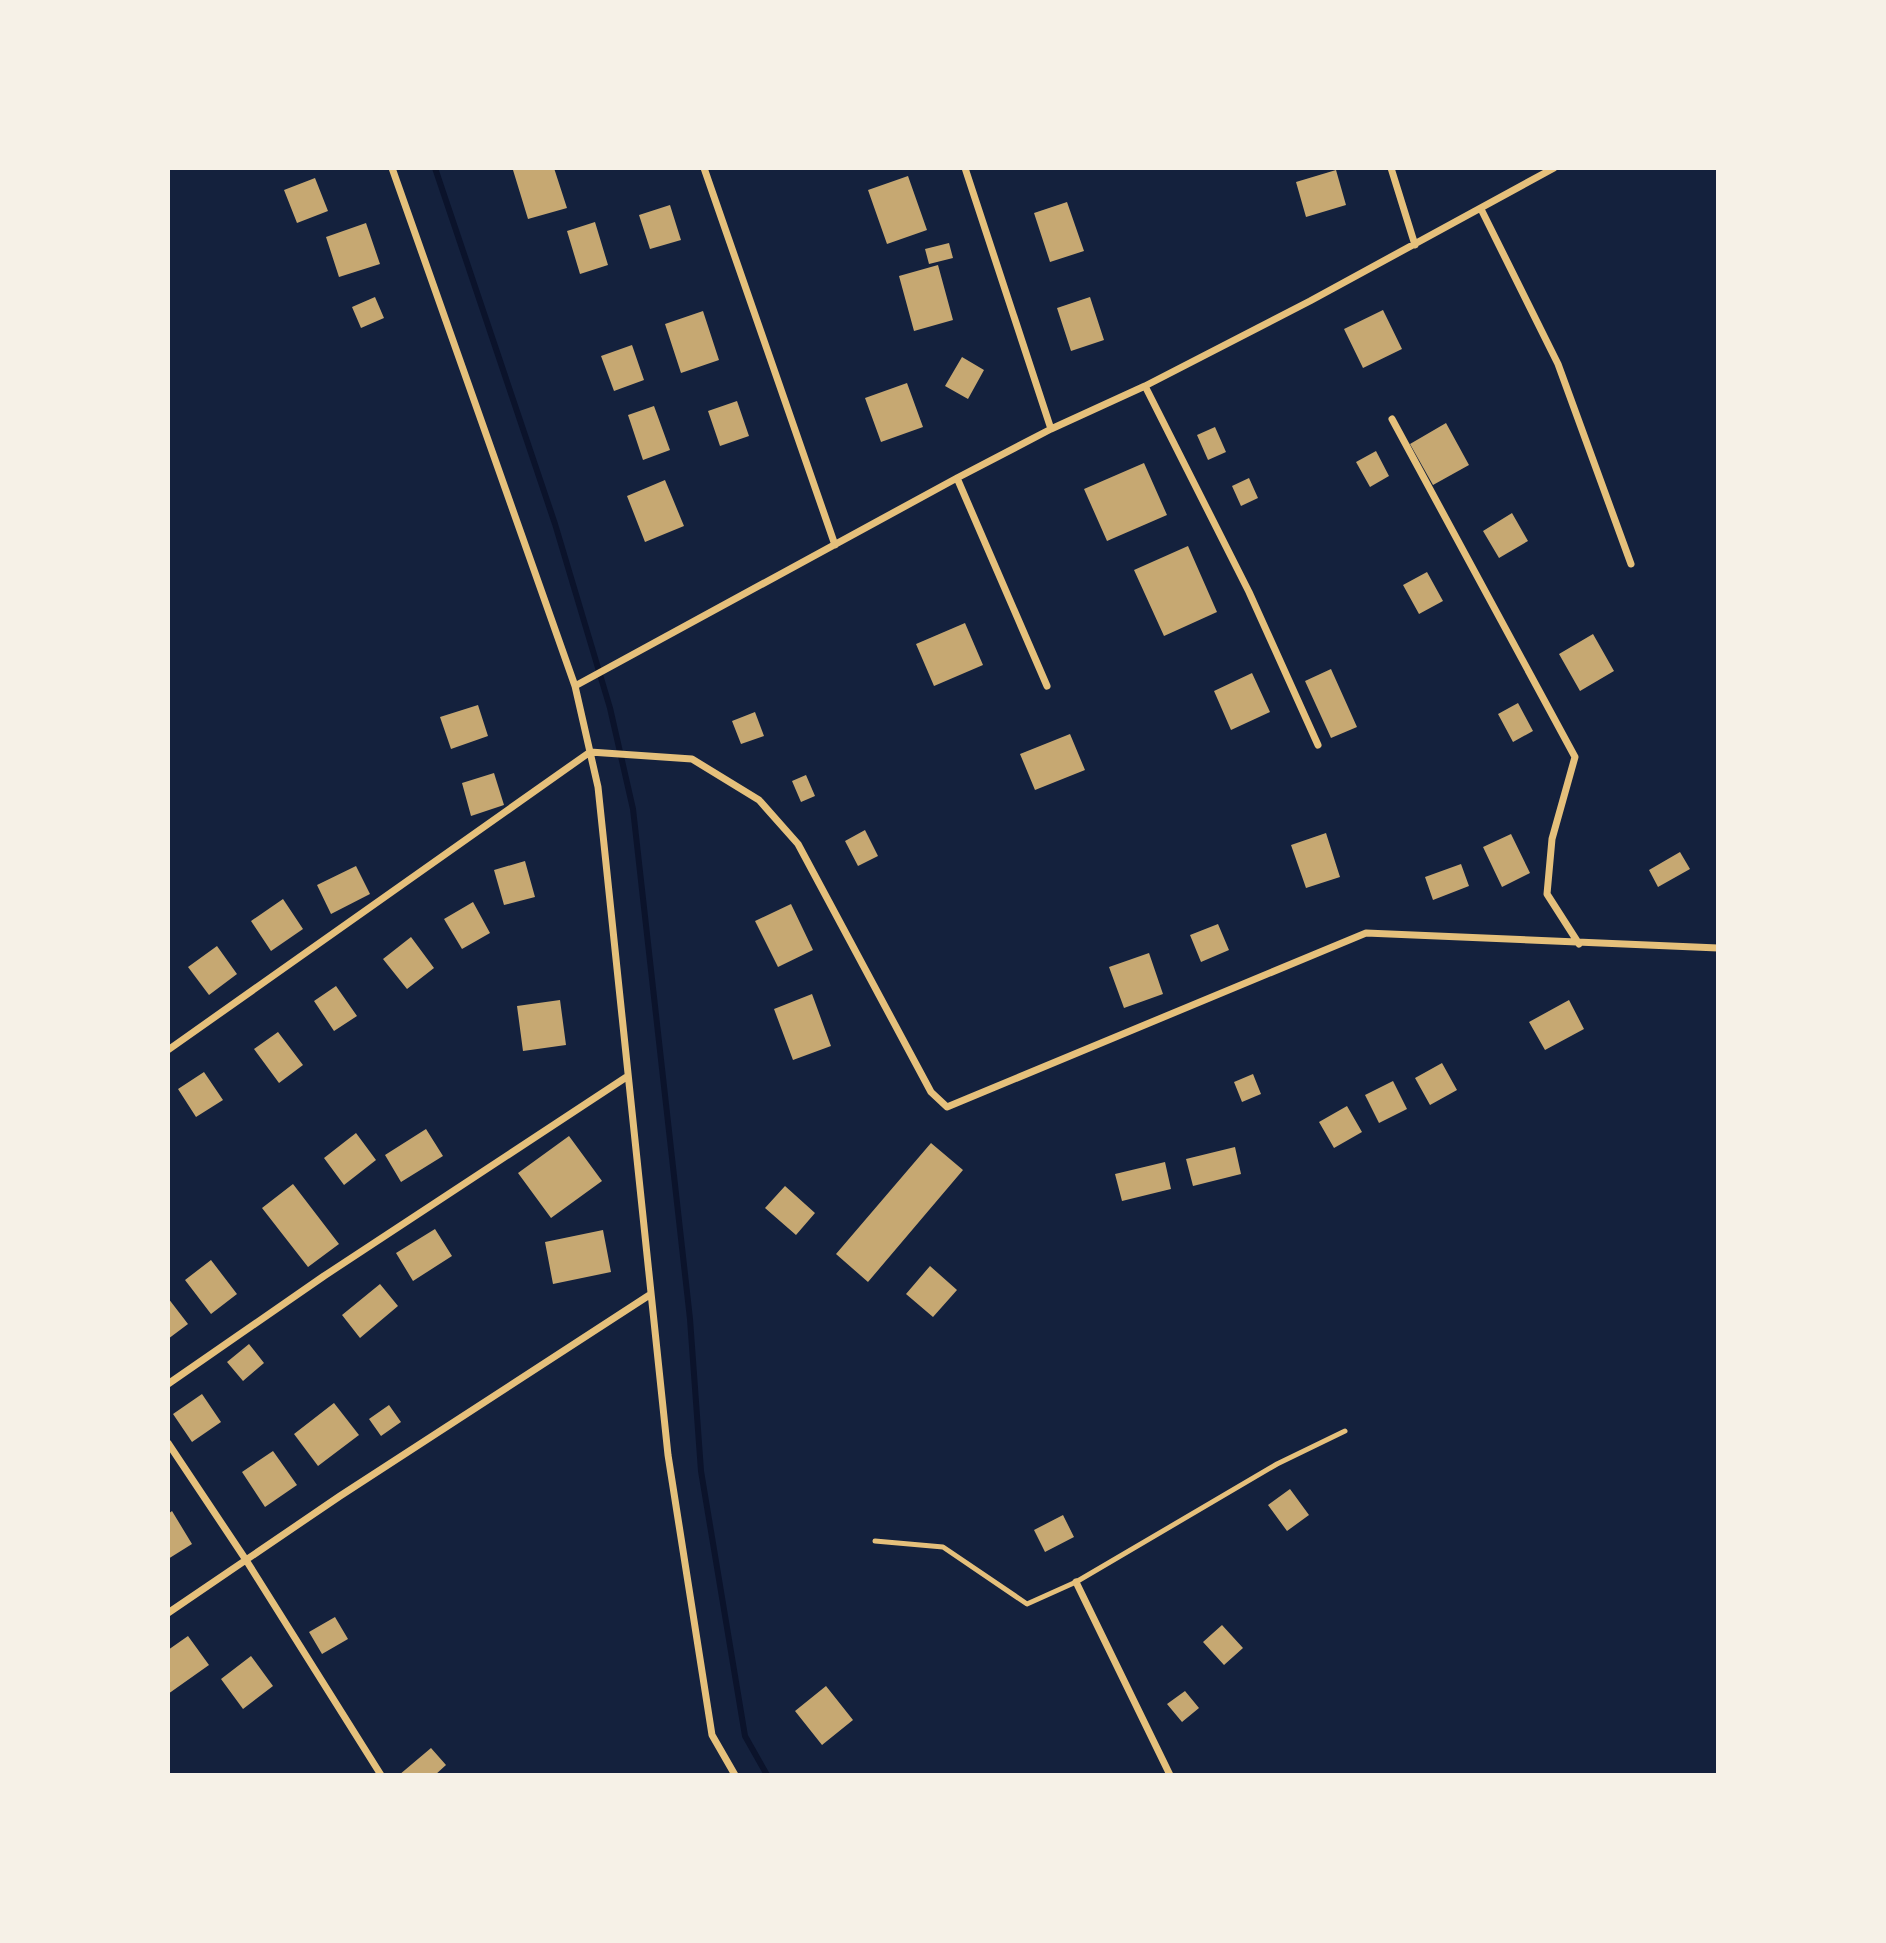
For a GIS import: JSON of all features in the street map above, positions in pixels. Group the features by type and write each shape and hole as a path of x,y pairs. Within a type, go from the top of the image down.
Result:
{"street":[{"path":"392,168 575,686 598,787 668,1455 712,1735 735,1775"},
{"path":"704,168 835,545"},
{"path":"965,168 1051,429"},
{"path":"1391,168 1415,245"},
{"path":"575,686 957,478 1051,429 1145,386 1415,245 1554,168"},
{"path":"1481,209 1558,364 1631,564"},
{"path":"1145,386 1249,592 1318,745"},
{"path":"1392,419 1575,757 1552,839 1547,894 1579,944"},
{"path":"957,478 1046,686"},
{"path":"168,1050 590,752 692,759 759,800 798,844 930,1092 947,1107 1366,933 1718,948"},
{"path":"168,1384 324,1276 628,1076"},
{"path":"168,1613 651,1294"},
{"path":"168,1443 246,1560 381,1775"},
{"path":"1076,1582 1170,1775"}],"lane":[{"path":"875,1541 943,1547 1027,1604 1076,1582 1277,1464 1345,1431"}],"building":[{"path":"554,168 567,208 528,219 513,170"},
{"path":"1336,170 1346,205 1306,217 1296,182"},
{"path":"908,176 927,230 887,244 868,190"},
{"path":"315,178 328,211 297,223 284,190"},
{"path":"1067,202 1084,251 1050,262 1034,213"},
{"path":"670,205 681,240 650,249 639,215"},
{"path":"595,222 608,265 580,274 567,231"},
{"path":"366,223 380,264 339,277 326,237"},
{"path":"949,243 953,258 929,264 925,249"},
{"path":"938,265 953,320 914,331 899,276"},
{"path":"375,297 384,318 361,328 352,307"},
{"path":"1090,297 1104,340 1071,351 1057,308"},
{"path":"1383,310 1402,349 1363,368 1344,329"},
{"path":"703,311 719,360 681,373 665,324"},
{"path":"632,345 644,380 614,391 601,356"},
{"path":"962,357 984,370 968,399 945,386"},
{"path":"907,383 923,427 881,442 865,398"},
{"path":"737,401 749,436 720,446 708,411"},
{"path":"654,406 670,450 643,460 628,415"},
{"path":"1446,423 1469,465 1433,485 1410,444"},
{"path":"1215,427 1226,452 1208,460 1197,435"},
{"path":"1376,451 1389,476 1370,487 1356,462"},
{"path":"1144,463 1167,515 1107,541 1084,489"},
{"path":"1249,478 1258,498 1241,506 1232,486"},
{"path":"665,480 684,526 645,542 627,496"},
{"path":"1512,513 1528,541 1499,558 1483,531"},
{"path":"1188,546 1217,612 1164,636 1134,570"},
{"path":"1427,572 1443,601 1419,614 1403,585"},
{"path":"965,623 983,665 934,686 916,644"},
{"path":"1593,634 1614,671 1580,691 1559,654"},
{"path":"1331,669 1357,727 1331,738 1305,681"},
{"path":"1252,673 1270,712 1231,730 1214,691"},
{"path":"1518,703 1533,731 1513,742 1498,714"},
{"path":"478,705 488,736 451,749 440,717"},
{"path":"755,712 764,736 741,744 732,721"},
{"path":"1070,734 1085,770 1035,790 1020,754"},
{"path":"494,773 504,805 471,816 462,783"},
{"path":"806,775 815,796 801,802 792,781"},
{"path":"865,830 878,856 858,866 845,841"},
{"path":"1326,833 1340,877 1306,888 1291,845"},
{"path":"1511,834 1530,873 1502,887 1483,847"},
{"path":"1680,852 1690,869 1658,887 1649,870"},
{"path":"525,861 535,897 504,905 494,870"},
{"path":"1461,864 1469,886 1433,900 1425,877"},
{"path":"356,866 370,894 331,914 317,885"},
{"path":"283,899 303,929 271,951 251,921"},
{"path":"473,902 490,933 462,949 444,919"},
{"path":"791,904 813,950 778,967 755,921"},
{"path":"1218,924 1229,950 1201,962 1190,935"},
{"path":"411,937 434,968 407,989 383,959"},
{"path":"217,946 237,974 209,995 188,967"},
{"path":"1149,953 1163,994 1124,1008 1109,967"},
{"path":"336,986 357,1016 334,1031 314,1001"},
{"path":"812,994 831,1046 793,1060 774,1009"},
{"path":"560,1000 566,1045 523,1051 517,1006"},
{"path":"1569,1000 1584,1029 1545,1050 1529,1022"},
{"path":"278,1032 303,1065 279,1083 254,1049"},
{"path":"1442,1063 1457,1090 1430,1105 1415,1078"},
{"path":"204,1072 223,1100 196,1117 178,1089"},
{"path":"1253,1074 1261,1094 1242,1102 1234,1082"},
{"path":"1393,1081 1407,1109 1379,1123 1365,1095"},
{"path":"1347,1106 1362,1132 1334,1148 1319,1122"},
{"path":"426,1129 443,1156 401,1182 385,1155"},
{"path":"356,1133 376,1160 344,1185 324,1158"},
{"path":"569,1136 602,1181 551,1218 518,1173"},
{"path":"931,1143 963,1170 868,1282 836,1254"},
{"path":"1235,1147 1241,1174 1193,1186 1186,1159"},
{"path":"1165,1162 1171,1189 1122,1201 1115,1174"},
{"path":"293,1184 339,1244 308,1267 262,1208"},
{"path":"785,1186 815,1213 796,1235 765,1208"},
{"path":"435,1229 452,1256 413,1281 396,1253"},
{"path":"603,1230 611,1272 553,1284 545,1242"},
{"path":"211,1260 237,1294 211,1314 185,1280"},
{"path":"930,1266 957,1290 933,1317 906,1294"},
{"path":"380,1284 398,1306 360,1338 342,1315"},
{"path":"168,1298 188,1324 168,1339"},
{"path":"249,1344 264,1363 243,1381 227,1362"},
{"path":"202,1394 221,1422 192,1442 173,1414"},
{"path":"334,1403 359,1435 318,1466 294,1434"},
{"path":"389,1405 401,1422 381,1436 369,1419"},
{"path":"273,1451 297,1485 265,1507 242,1472"},
{"path":"1290,1489 1309,1515 1287,1531 1268,1505"},
{"path":"172,1511 192,1544 168,1559 168,1514"},
{"path":"1063,1515 1074,1537 1045,1552 1034,1530"},
{"path":"335,1617 348,1639 322,1654 309,1632"},
{"path":"1222,1625 1243,1648 1224,1665 1203,1642"},
{"path":"188,1636 209,1665 168,1694 168,1650"},
{"path":"251,1656 273,1686 243,1709 221,1679"},
{"path":"826,1686 853,1720 822,1745 795,1711"},
{"path":"1185,1691 1199,1708 1182,1722 1167,1704"},
{"path":"431,1748 446,1765 435,1775 399,1775"}],"waterway":[{"path":"435,168 555,524 610,708 633,809 690,1319 701,1471 745,1736 767,1775"}]}
